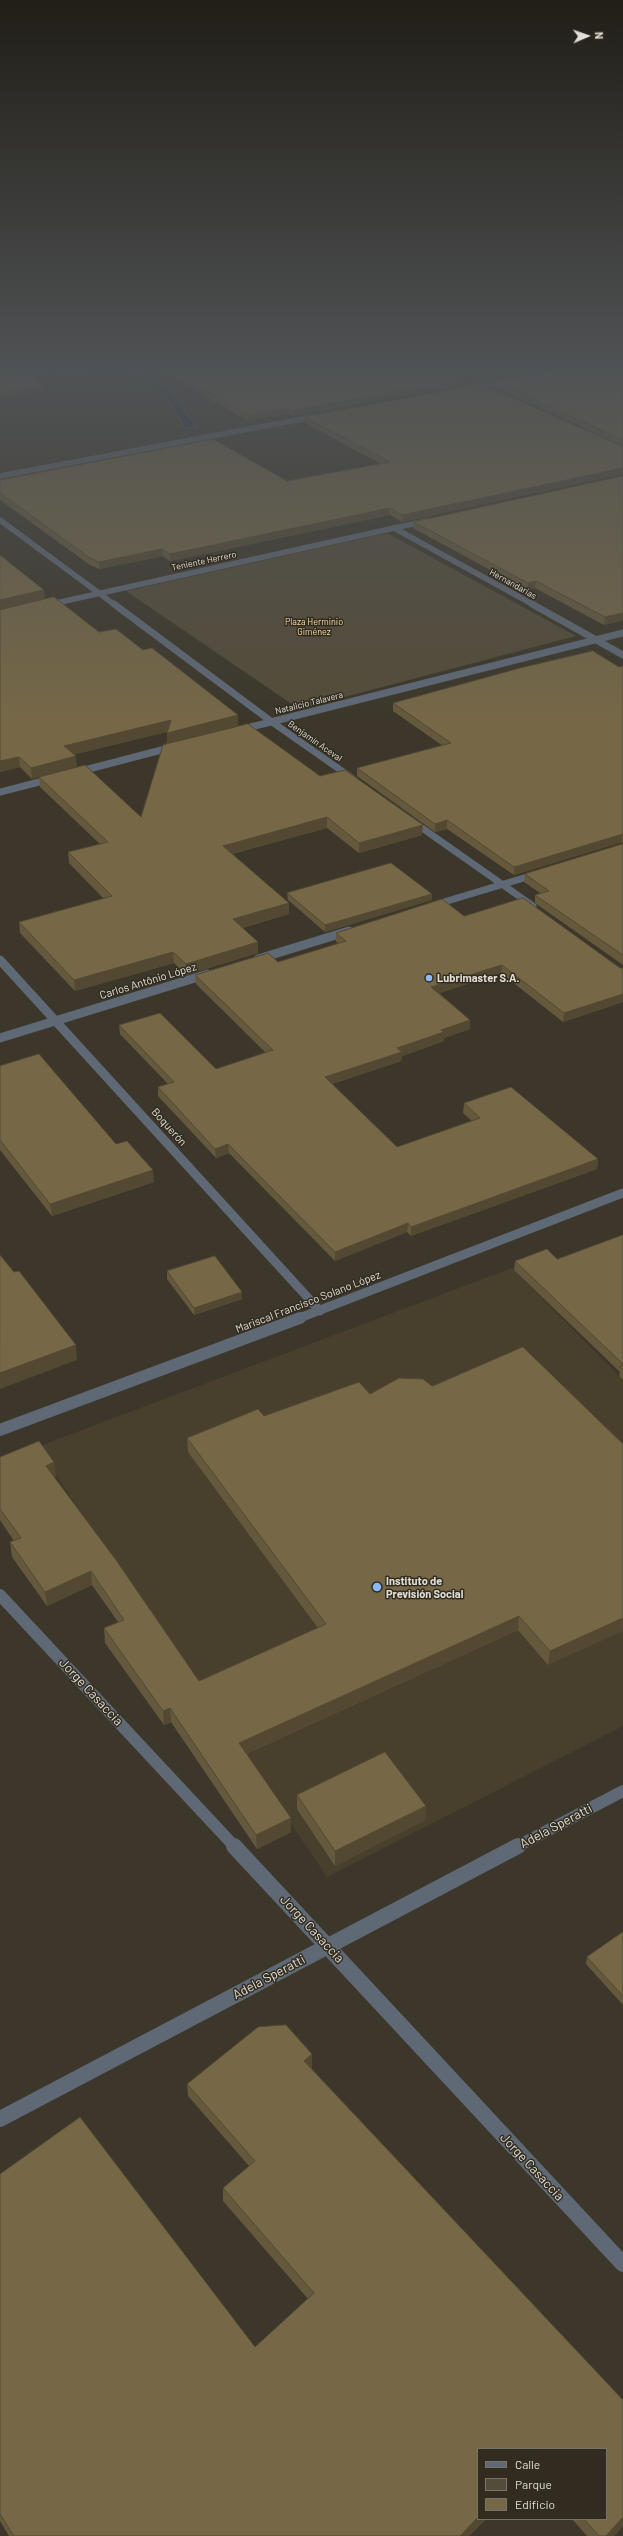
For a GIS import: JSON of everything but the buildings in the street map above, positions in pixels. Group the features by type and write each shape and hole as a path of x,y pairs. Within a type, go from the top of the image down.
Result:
{"street":[{"name":"Benjamín Aceval","path":"0,520 272,722 361,785"},
{"name":"Teniente Herrero","path":"38,606 432,520"},
{"name":"Hernandarias","path":"394,528 623,654"},
{"name":"Natalicio Talavera","path":"234,732 623,632"},
{"path":"68,774 181,745"},
{"path":"0,792 60,776"},
{"path":"406,816 540,912"},
{"path":"427,907 548,870"},
{"path":"245,963 359,928"},
{"name":"Boquerón","path":"0,960 320,1311"},
{"name":"Carlos Antônio López","path":"0,1038 215,972"},
{"name":"Mariscal Francisco Solano López","path":"0,1430 320,1311 623,1193"},
{"name":"Jorge Casaccia","path":"0,1594 623,2264"},
{"name":"Adela Speratti","path":"0,2119 623,1791"}],"shaded area":[{"name":"Instituto de Previsión Social","path":"512,1268 623,1380 623,1726 327,1877 37,1447"}],"green space":[{"name":"Plaza Herminio Giménez","path":"387,533 576,636 299,709 126,591"}],"place":[{"name":"Lubrimaster S.A.","path":"429,978"},
{"name":"Instituto de Previsión Social","path":"377,1587"}]}
